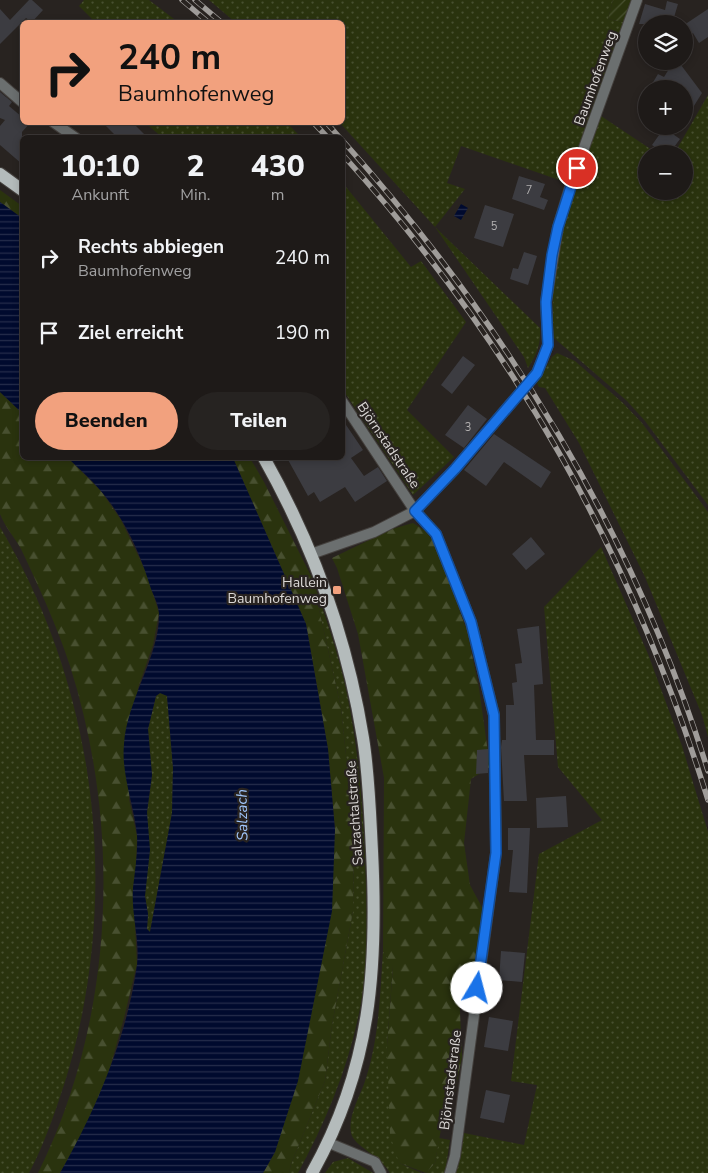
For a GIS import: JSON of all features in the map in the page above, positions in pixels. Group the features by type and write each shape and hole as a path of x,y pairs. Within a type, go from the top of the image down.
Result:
{"main road":[{"path":"0,174 20,189"},
{"name":"Salzachtalstraße","path":"265,460 282,489 311,554 328,598 347,663 363,739 374,892 374,953 364,1042 352,1084 330,1143 312,1173"}],"street":[{"name":"Baumhofenweg","path":"311,554 374,532 415,511 455,469 537,373 548,345 546,302 558,227 570,184 637,0"},
{"path":"0,83 20,100"},
{"path":"57,125 72,135"},
{"name":"Björnstadstraße","path":"345,406 415,511 436,534 471,622 494,715 496,853 454,1156 450,1173"},
{"path":"330,1143 375,1162 381,1173"}],"green space":[{"path":"84,0 149,0 175,20 93,20 79,6"},
{"path":"209,0 613,0 608,19 627,23 565,182 461,146 447,183 465,189 435,227 342,125 345,125 345,20 233,20"},
{"path":"613,0 634,0 627,23 608,19"},
{"path":"708,95 708,505 645,421 627,401 554,338 553,285 559,236 575,184 601,116 644,145 638,145 638,200 693,200 693,145 679,145 685,135 693,135 693,121"},
{"path":"147,125 289,125 299,135 160,135"},
{"path":"345,186 411,267 421,261 466,322 407,410 454,457 413,495 345,393"},
{"path":"0,190 20,205 20,217 0,202"},
{"path":"435,227 540,328 538,349 528,368 524,357"},
{"path":"557,353 575,361 623,403 642,423 708,512 708,737 702,715 645,577 579,443 545,388 539,387 537,383 552,357"},
{"path":"0,392 20,411 20,460 70,460 101,491 121,520 146,572 159,613 153,645 138,688 129,799 137,836 136,871 133,888 137,964 107,1078 83,1133 60,1173 38,1173 64,1113 83,1051 96,987 102,922 103,857 98,792 87,728 65,651 54,621 21,549 0,514"},
{"path":"234,460 251,460 312,578 341,708 354,831 353,911 332,1025 325,1081 289,1173 263,1173 275,1152 335,830 328,749 306,624"},
{"path":"413,523 424,530 435,543 467,631 479,688 490,767 471,779 464,843 470,885 483,909 475,971 459,990 462,1057 449,1123 441,1129 435,1163 426,1173 399,1163 390,1135 387,1046 393,967 383,951 384,778 358,634 332,558 392,529"},
{"path":"0,527 34,591 60,658 79,728 91,799 95,871 92,944 82,1015 64,1085 44,1141 29,1173 0,1173"},
{"path":"601,547 648,654 682,746 708,832 708,1173 455,1173 464,1133 524,1145 537,1085 511,1081 539,854 602,820 558,767 544,607"},
{"path":"312,578 340,664 355,741 364,837 366,952 364,985 358,1018 341,1078 326,1116 298,1173 289,1173 325,1081 332,1025 353,911 354,831 341,708"},
{"path":"160,693 167,695 173,767 172,813 150,932 147,929 148,914 145,896 147,812 152,775 148,729 156,696"},
{"path":"383,951 393,966 387,1046 399,1163 422,1173 390,1173 381,1162 352,1136 352,1116 369,1068 376,1035"},
{"path":"439,1138 450,1140 445,1173 426,1173 435,1163"},
{"path":"348,1158 373,1173 325,1173 333,1162"}],"water":[{"path":"0,202 20,217 20,411 0,392"},
{"path":"461,204 468,208 461,220 454,216"},
{"name":"Salzach","path":"70,460 234,460 306,624 328,749 335,830 332,911 298,1081 275,1152 263,1173 60,1173 98,1098 118,1046 126,1019 137,965 138,955 133,888 137,855 137,835 124,767 124,744 126,727 154,645 158,630 159,614 157,604 131,537 117,512 88,477","holes":["160,693 167,696 173,768 172,813 150,932 147,929 148,914 145,896 150,850 147,812 152,775 148,729 156,696"]}],"building":[{"path":"29,0 32,0 43,10 34,20 26,18 20,20 20,24 0,44 0,9 10,20"},
{"path":"667,1 678,4 675,15 642,15 645,4 665,10"},
{"path":"708,9 708,37 699,43 693,33 693,19"},
{"path":"668,70 685,70 692,80 654,80 658,74 664,77"},
{"path":"693,81 702,93 693,107"},
{"path":"0,92 12,102 9,106 20,115 20,125 28,125 22,132 22,135 20,135 20,162 0,145 0,126 5,120 0,118"},
{"path":"105,125 135,125 145,135 115,135"},
{"path":"659,135 674,135 680,139 676,145 652,145"},
{"path":"519,176 545,184 540,197 548,200 544,210 512,199"},
{"path":"485,205 514,214 503,247 474,238"},
{"path":"524,252 537,256 528,285 510,279 513,268 518,269"},
{"path":"463,356 475,365 452,394 441,385"},
{"path":"468,405 487,419 464,448 445,435"},
{"path":"345,423 363,450 351,458 364,476 378,467 387,481 355,502 345,487 320,502 314,492 308,496 288,460 345,460"},
{"path":"494,434 551,472 541,488 504,462 486,486 464,470"},
{"path":"531,537 545,554 526,570 512,554"},
{"path":"539,626 543,684 534,685 536,740 554,740 554,755 524,755 527,801 504,801 501,747 502,740 506,740 506,705 514,705 512,683 517,682 515,664 522,663 517,629"},
{"path":"488,749 488,773 476,774 477,750"},
{"path":"566,796 568,827 537,828 536,798"},
{"path":"508,828 530,828 527,893 509,892 513,850 508,850"},
{"path":"501,951 525,953 522,982 499,980"},
{"path":"489,1017 513,1021 508,1051 484,1047"},
{"path":"486,1090 510,1095 504,1123 480,1118"}],"railway":[{"path":"182,0 206,20"},
{"path":"195,0 219,20"},
{"path":"316,125 325,135"},
{"path":"329,125 337,135"},
{"path":"345,144 402,210 458,283 511,358 559,436 603,516 643,599 678,684 708,771"},
{"path":"345,157 404,226 461,301 513,377 561,456 604,538 643,622 678,710 708,800"}],"place":[{"name":"Hallein Baumhofenweg","path":"337,590"}],"route":[{"path":"477,988 496,853 494,715 471,622 436,534 415,511 455,469 537,373 548,345 546,302 552,255 570,184 577,168"}]}
